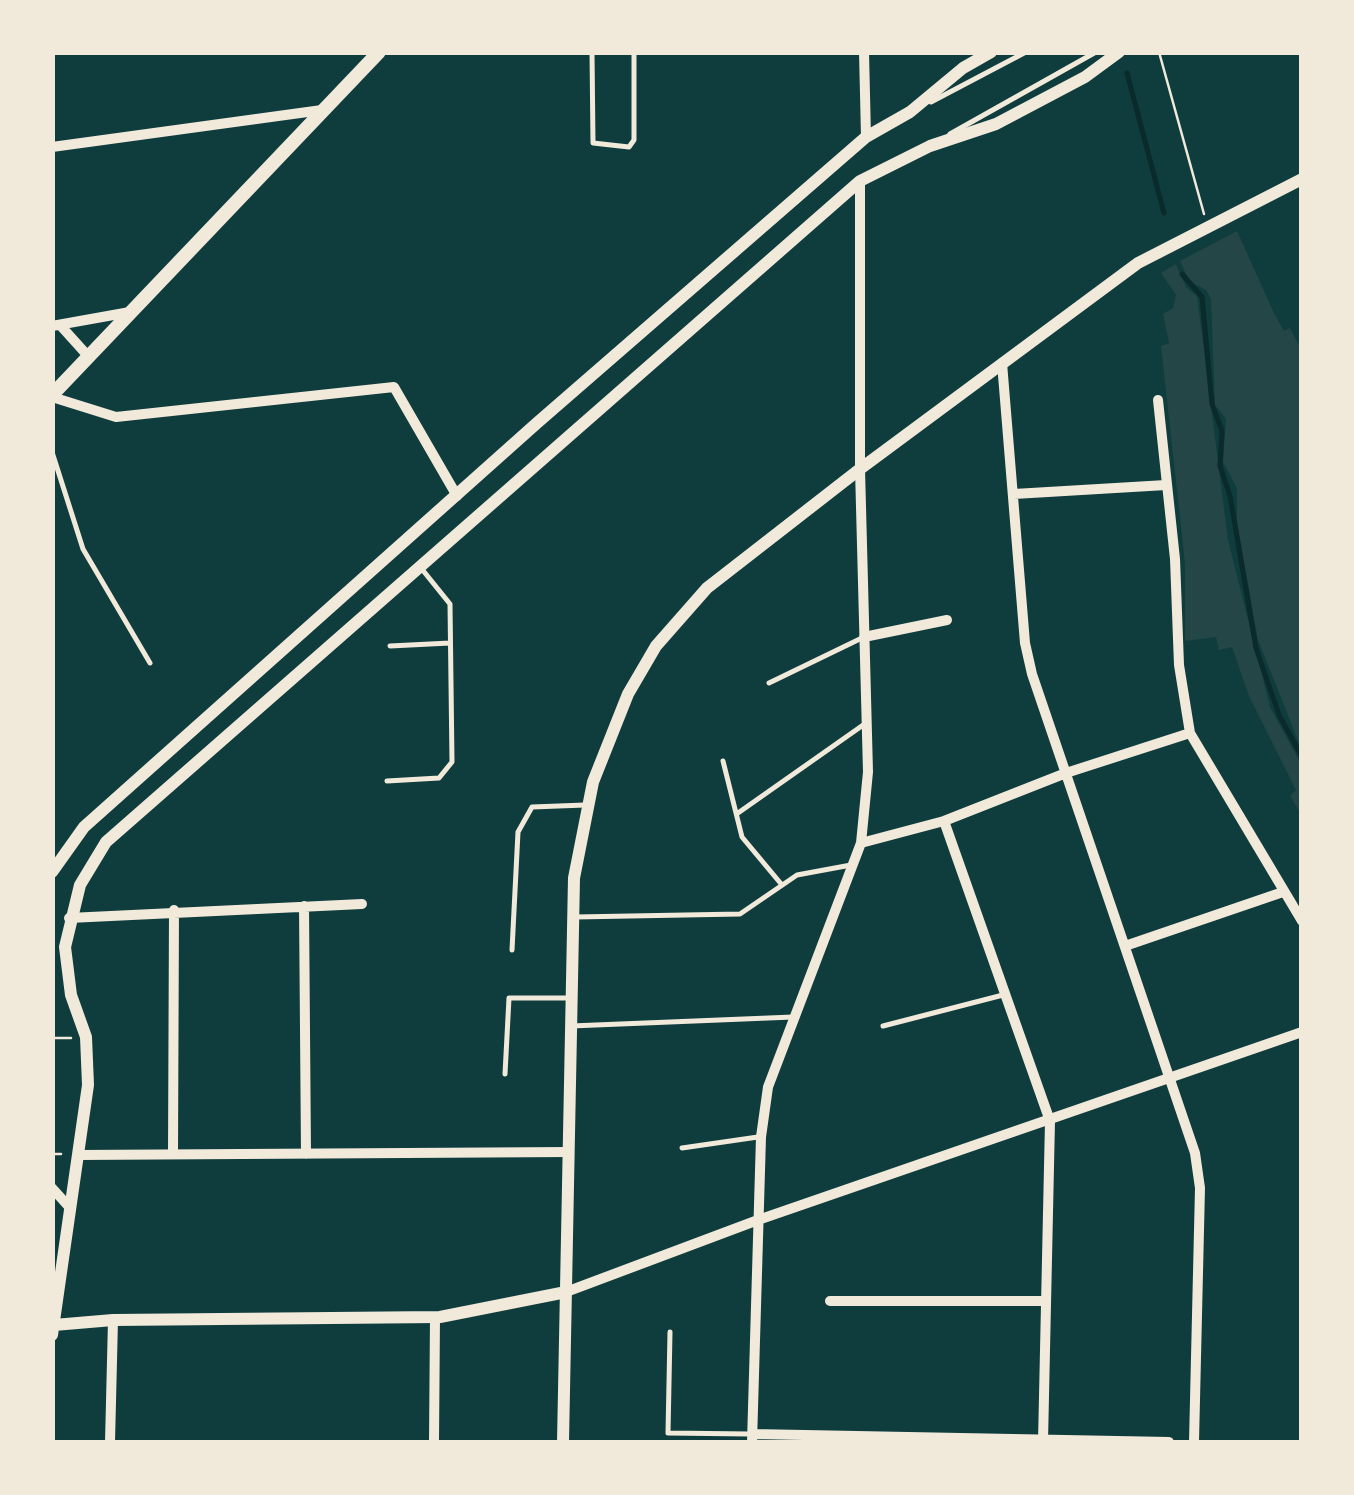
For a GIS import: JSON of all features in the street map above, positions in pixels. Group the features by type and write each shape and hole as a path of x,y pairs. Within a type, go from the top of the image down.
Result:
{"main road":[{"path":"52,396 378,52"}],"street":[{"path":"864,52 866,137"},
{"path":"52,872 84,827 866,137 910,112 963,68 991,52"},
{"path":"52,1335 88,1085 86,1037 71,994 65,947 80,885 106,842 860,180 930,146 996,124 1085,77 1119,52"},
{"path":"52,147 322,110"},
{"path":"563,1442 574,878 588,804 628,694 656,646 707,588 1138,263 1302,179"},
{"path":"860,180 860,469 868,772 861,842 768,1087 761,1137 752,1438 1170,1442"},
{"path":"56,325 132,312"},
{"path":"56,325 88,356"},
{"path":"1002,363 1024,642 1195,1153 1200,1188 1194,1442"},
{"path":"52,396 116,417 394,387 458,496"},
{"path":"1158,400 1175,559 1179,665 1190,733 1302,921"},
{"path":"1014,494 1166,485"},
{"path":"864,637 947,620"},
{"path":"861,842 944,821 1066,773 1190,733"},
{"path":"944,821 1050,1121 1043,1441"},
{"path":"1124,946 1283,892"},
{"path":"69,918 362,904"},
{"path":"304,906 306,1154"},
{"path":"173,1154 174,910"},
{"path":"54,1325 112,1320 436,1317 566,1292 758,1220 1302,1032"},
{"path":"78,1155 569,1152"},
{"path":"52,1188 71,1210"},
{"path":"830,1300 1046,1301"},
{"path":"434,1442 436,1317"},
{"path":"110,1442 112,1320"}],"lane":[{"path":"592,52 593,143 598,147 629,147 634,140 634,52"},
{"path":"910,112 1026,52"},
{"path":"930,146 1096,52"},
{"path":"52,452 82,549 150,663"},
{"path":"386,781 439,778 452,762 450,604 421,568"},
{"path":"770,683 864,637"},
{"path":"390,646 450,643"},
{"path":"738,813 866,723"},
{"path":"723,761 742,836 782,885"},
{"path":"512,950 518,832 532,807 588,804"},
{"path":"574,917 740,914 796,874 854,864"},
{"path":"883,1026 1006,994"},
{"path":"505,1074 508,998 572,998"},
{"path":"571,1026 793,1018"},
{"path":"682,1148 761,1137"},
{"path":"670,1332 668,1433 752,1438"}],"path":[{"path":"1160,52 1207,225"}],"shaded area":[{"path":"1237,231 1274,313 1284,331 1290,328 1301,349 1301,748 1258,640 1237,522 1237,488 1223,462 1226,419 1215,405 1211,299 1206,290 1189,281 1180,261"},
{"path":"1176,264 1186,287 1197,296 1228,540 1270,707 1301,764 1301,814 1290,796 1296,790 1249,696 1232,647 1219,650 1216,637 1185,641 1185,563 1161,346 1169,343 1163,314 1173,308 1176,295 1161,273"}],"waterway":[{"path":"1127,73 1164,213"},
{"path":"1182,274 1202,297 1212,404 1222,431 1220,466 1230,496 1256,648 1279,715 1302,757"}]}
